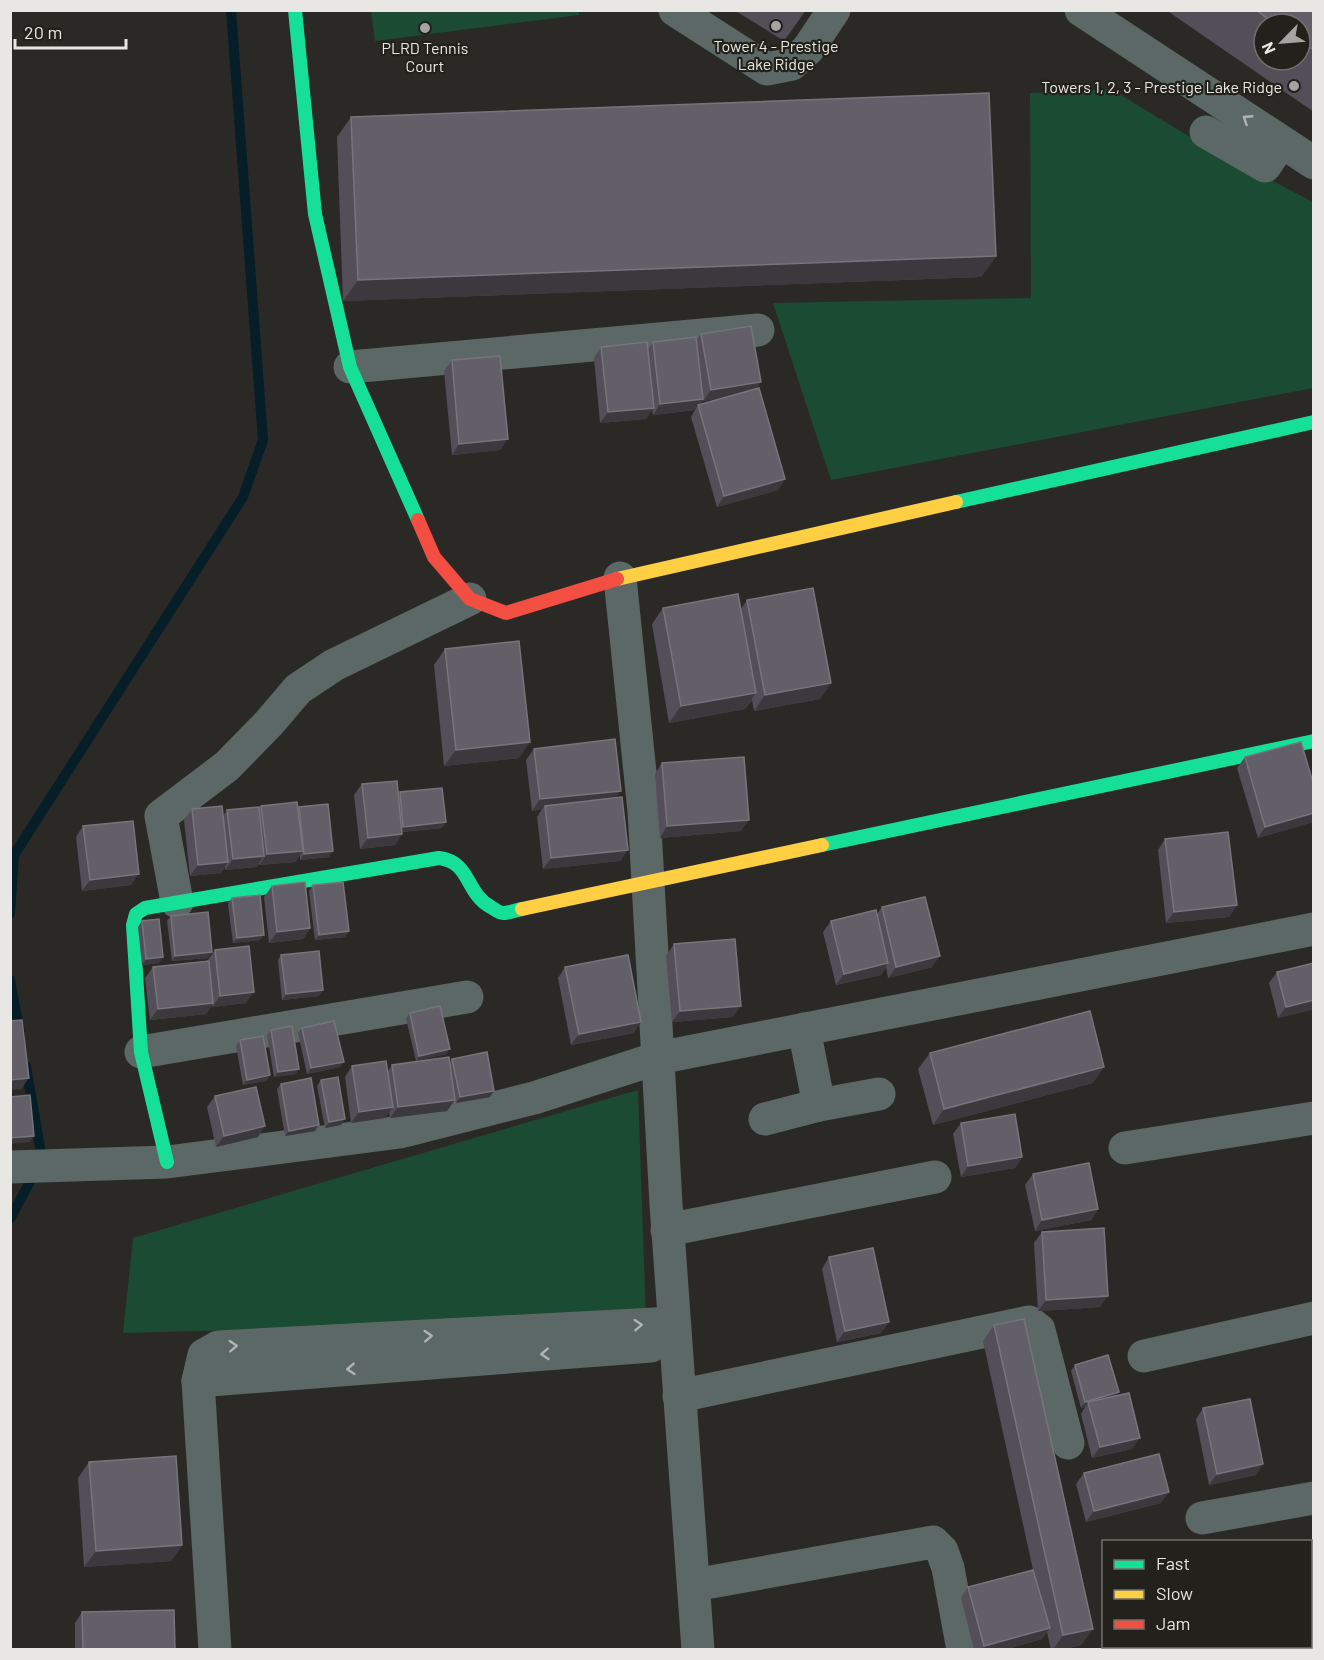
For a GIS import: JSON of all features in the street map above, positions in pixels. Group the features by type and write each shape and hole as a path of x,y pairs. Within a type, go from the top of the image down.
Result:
{"street":[{"path":"295,10 315,214 350,366 434,557 470,599 506,613 620,578 1314,422"},
{"path":"675,10 767,69 792,64 808,49 834,10"},
{"path":"1081,10 1314,163"},
{"path":"1206,132 1265,166 1281,142"},
{"path":"350,366 758,330"},
{"path":"620,578 644,811 668,1230 698,1650"},
{"path":"177,902 161,816 227,766 298,689 334,665 470,599"},
{"path":"167,1162 141,1052 133,925 136,914 145,908 439,858 451,858 459,864 477,897 502,913 1314,741"},
{"path":"10,1167 167,1162 400,1132 534,1098 658,1058 1314,928"},
{"path":"141,1052 467,997"},
{"path":"804,1029 819,1105"},
{"path":"765,1119 819,1105 879,1094"},
{"path":"1125,1148 1314,1118"},
{"path":"668,1230 935,1177"},
{"path":"1144,1356 1314,1318"},
{"path":"679,1396 1029,1322 1040,1330 1068,1443"},
{"path":"215,1650 198,1381 675,1333"},
{"path":"1202,1518 1314,1498"},
{"path":"694,1585 933,1542 942,1551 948,1568 963,1650"}],"green space":[{"name":"PLRD Tennis Court","path":"371,11 579,11 579,15 375,41"},
{"path":"1111,89 1200,143 1313,202 1313,388 831,480 773,303 1031,298 1030,93"},
{"path":"638,1090 646,1319 123,1333 133,1238"}],"building":[{"path":"1256,10 1314,10 1314,50 1312,49 1312,12 1259,12"},
{"path":"989,93 996,256 358,280 351,117"},
{"path":"751,326 761,382 711,390 701,334"},
{"path":"696,337 703,399 660,404 653,342"},
{"path":"647,342 654,408 608,412 601,347"},
{"path":"500,356 508,439 459,444 452,360"},
{"path":"759,388 785,479 724,496 698,405"},
{"path":"813,588 831,683 765,695 747,600"},
{"path":"738,594 756,693 681,706 663,608"},
{"path":"519,641 530,742 456,750 445,649"},
{"path":"615,739 621,791 540,799 534,749"},
{"path":"1301,742 1314,786 1314,813 1265,827 1245,757"},
{"path":"744,757 749,820 667,826 662,763"},
{"path":"397,781 402,834 368,838 362,784"},
{"path":"442,788 446,822 403,827 400,792"},
{"path":"622,797 628,850 551,858 545,806"},
{"path":"297,802 303,851 267,854 261,806"},
{"path":"328,804 333,851 304,854 299,807"},
{"path":"222,806 228,862 198,865 192,809"},
{"path":"259,807 264,856 233,859 227,810"},
{"path":"133,821 139,874 90,880 83,826"},
{"path":"1228,832 1237,905 1174,912 1165,839"},
{"path":"305,882 310,928 277,932 272,886"},
{"path":"343,882 349,931 319,935 313,885"},
{"path":"260,895 264,935 237,938 232,898"},
{"path":"925,897 940,956 896,967 882,907"},
{"path":"876,910 888,963 844,974 831,921"},
{"path":"208,912 212,952 175,956 171,916"},
{"path":"159,919 163,957 146,959 142,921"},
{"path":"735,939 741,1006 680,1011 674,944"},
{"path":"249,946 254,992 220,996 215,950"},
{"path":"319,951 323,990 286,994 281,955"},
{"path":"628,955 641,1022 579,1034 565,967"},
{"path":"209,961 213,1003 158,1009 153,967"},
{"path":"1314,963 1314,1000 1286,1007 1277,972"},
{"path":"440,1006 450,1049 419,1056 410,1013"},
{"path":"1090,1011 1104,1067 944,1109 930,1053"},
{"path":"22,1020 29,1078 10,1080 10,1021"},
{"path":"334,1021 344,1062 311,1068 302,1028"},
{"path":"292,1026 299,1069 278,1072 271,1030"},
{"path":"263,1036 270,1075 247,1080 240,1040"},
{"path":"487,1052 494,1091 460,1097 452,1059"},
{"path":"449,1057 455,1100 398,1107 392,1065"},
{"path":"386,1061 393,1107 359,1112 352,1066"},
{"path":"338,1077 345,1119 329,1122 321,1080"},
{"path":"311,1078 319,1125 289,1131 281,1084"},
{"path":"256,1087 265,1126 224,1136 215,1096"},
{"path":"30,1095 34,1136 10,1138 10,1097"},
{"path":"1015,1114 1022,1157 968,1166 961,1123"},
{"path":"1089,1163 1098,1209 1042,1220 1033,1174"},
{"path":"1104,1228 1108,1296 1046,1300 1042,1232"},
{"path":"873,1248 889,1322 845,1331 829,1257"},
{"path":"1024,1319 1093,1629 1063,1635 994,1325"},
{"path":"1108,1355 1119,1392 1085,1402 1075,1365"},
{"path":"1129,1393 1140,1438 1100,1447 1088,1402"},
{"path":"1250,1399 1263,1464 1217,1474 1203,1408"},
{"path":"1159,1454 1169,1492 1094,1511 1084,1473"},
{"path":"176,1456 182,1545 96,1551 89,1462"},
{"path":"1312,1568 1314,1568 1314,1636 1312,1637"},
{"path":"1033,1570 1050,1628 984,1646 968,1587"},
{"path":"174,1610 175,1650 83,1650 82,1612"}],"waterway":[{"path":"10,914 14,855 243,497 263,440 231,10"},
{"path":"10,980 20,1033"},
{"path":"10,1219 42,1159 26,1066"}],"traffic: fast":[{"path":"295,10 315,214 350,367 418,520"},
{"path":"956,502 1314,422"},
{"path":"822,845 1314,741"},
{"path":"167,1162 141,1052 133,925 136,914 145,908 439,858 457,865 476,894 497,911 505,913 522,909"}],"traffic: slow":[{"path":"617,579 956,502"},
{"path":"522,909 822,845"}],"traffic: jam":[{"path":"418,520 434,557 470,599 506,613 617,579"}],"place":[{"name":"Tower 4 - Prestige Lake Ridge","path":"776,26"},
{"name":"PLRD Tennis Court","path":"425,28"},
{"name":"Towers 1, 2, 3 - Prestige Lake Ridge","path":"1294,86"}]}
